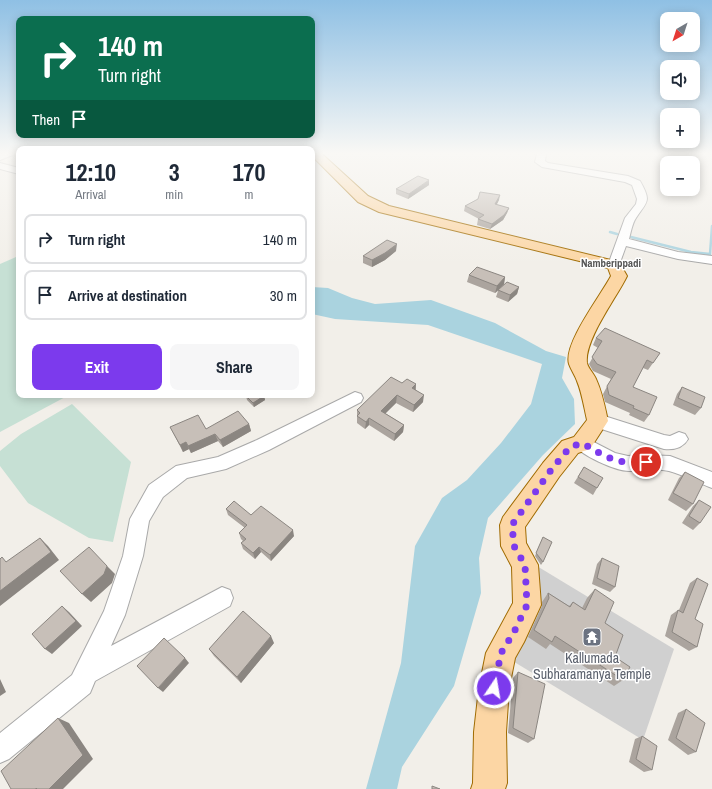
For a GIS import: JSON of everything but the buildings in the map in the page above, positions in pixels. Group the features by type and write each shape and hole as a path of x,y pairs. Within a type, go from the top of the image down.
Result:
{"main road":[{"path":"354,191 362,198 384,209 614,265 619,276 610,294 588,327 580,350 578,363 587,380 598,421 582,443 570,447 551,470 512,525 514,546 525,565 527,605 514,632 501,653 494,688 491,717 490,782 488,789"}],"street":[{"path":"614,265 630,218 641,205 642,199 639,191"},
{"path":"622,241 672,254 712,260"},
{"path":"0,750 81,684 114,615 133,556 140,519 156,491 182,471 220,464 256,448 354,398"},
{"path":"598,421 664,442 672,443 679,439"},
{"path":"582,443 610,459 628,464 646,462 670,464 712,480"},
{"path":"86,673 222,598"}],"shaded area":[{"path":"517,554 674,649 643,740 511,660"}],"green space":[{"path":"16,257 16,398 63,398 0,432 0,264"},
{"path":"72,404 131,462 113,542 89,538 28,503 0,466 0,451 21,434"}],"water":[{"path":"315,287 328,288 352,298 375,304 431,300 495,323 546,351 566,357 562,378 574,399 575,424 543,455 488,518 479,558 481,593 454,686 402,767 397,789 366,789 401,663 415,546 442,498 467,480 501,443 531,404 542,364 428,325 335,319 315,315"}],"waterway":[{"path":"631,237 691,252 710,254 712,226"},
{"path":"610,232 617,234"}],"place":[{"name":"Kallumada Subharamanya Temple","path":"592,637"}],"district":[{"name":"Namberippadi","path":"611,263"}],"route":[{"path":"494,688 501,653 514,632 527,605 525,565 514,546 512,525 520,512 570,447 582,443 610,459 628,464 646,462"}]}
